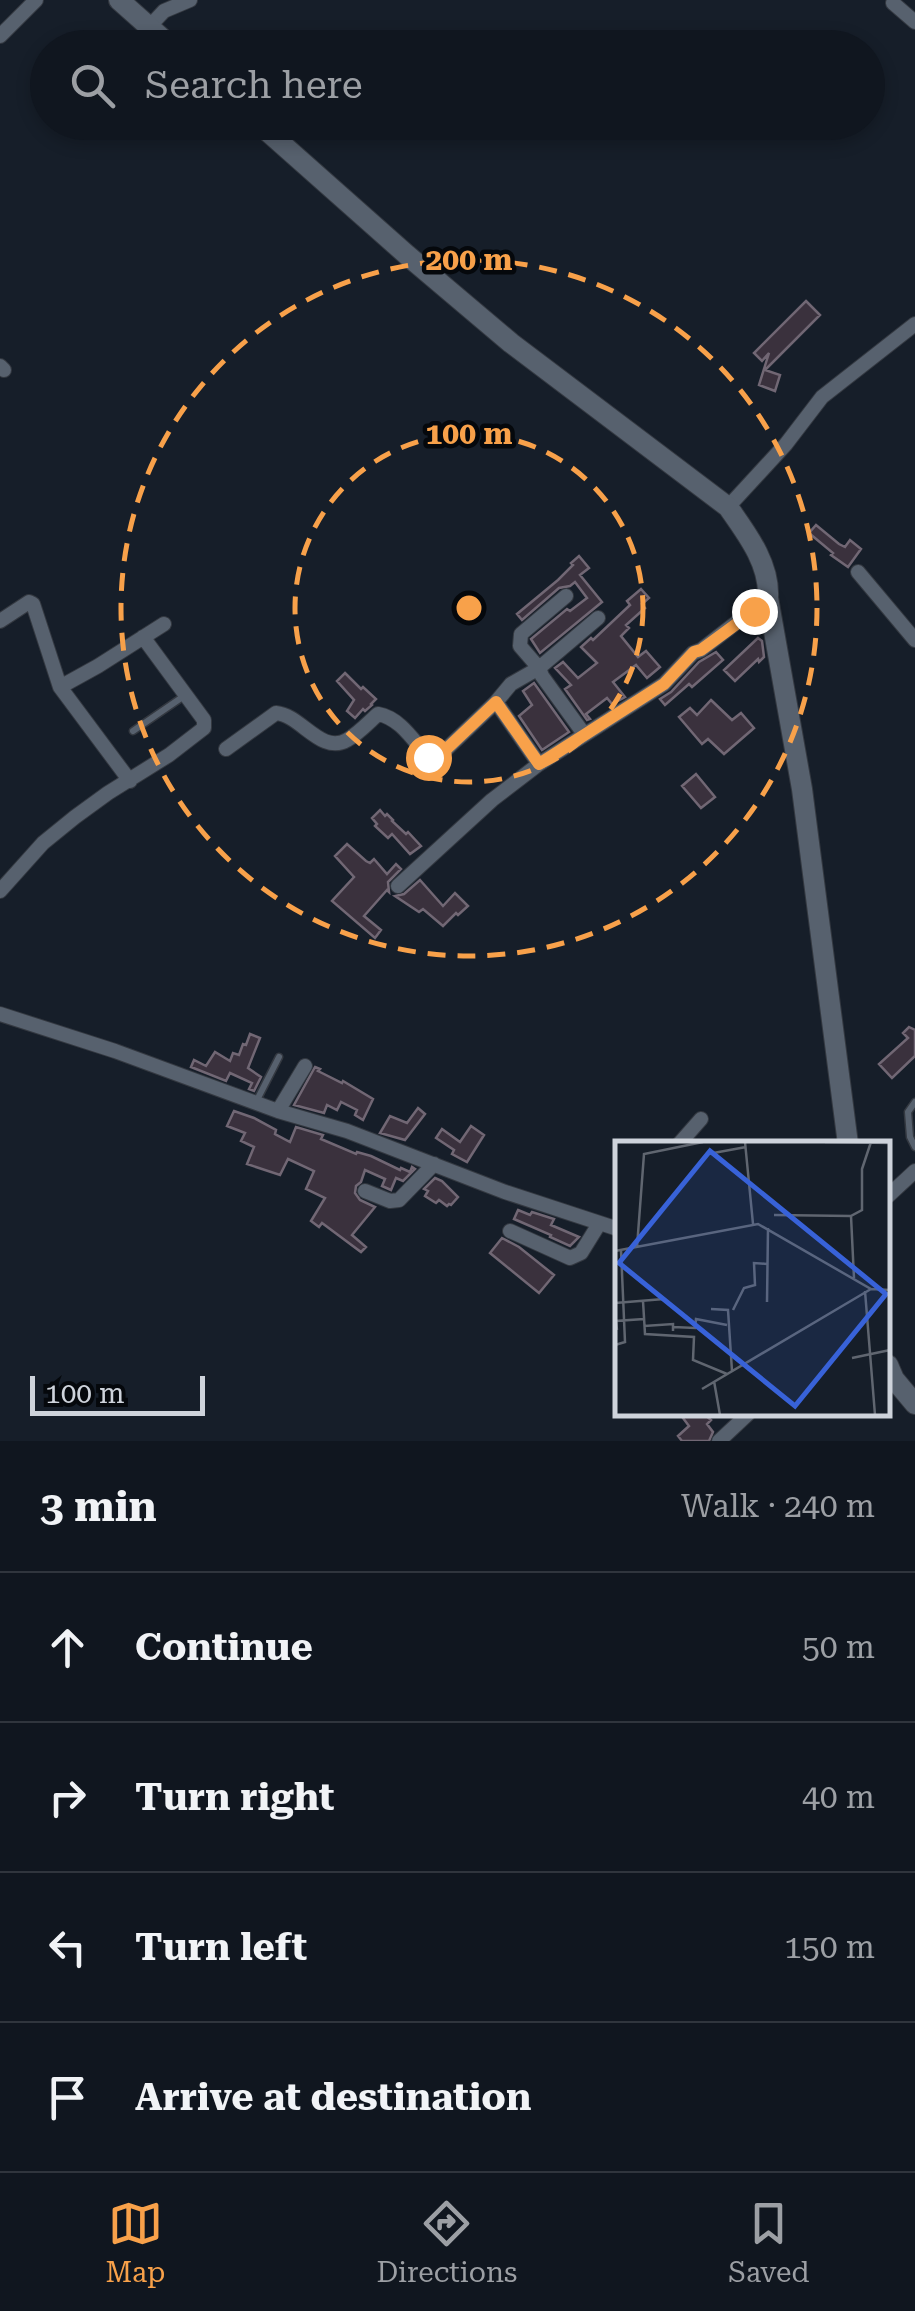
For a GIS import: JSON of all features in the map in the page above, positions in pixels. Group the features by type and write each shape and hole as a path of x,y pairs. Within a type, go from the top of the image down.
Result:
{"street":[{"path":"0,36 36,0"},
{"path":"120,0 152,30"},
{"path":"149,27 164,11 190,0"},
{"path":"892,3 915,22"},
{"path":"277,140 511,343 728,508 747,534 769,585 768,598 802,789 848,1141"},
{"path":"728,508 822,397 915,324"},
{"path":"858,572 915,640"},
{"path":"566,596 521,634 520,646 584,734"},
{"path":"398,886 492,800 539,764 664,684 694,652 768,598"},
{"path":"0,621 30,602 33,604 60,686 130,781"},
{"path":"226,749 276,713 292,717 333,744 346,741 378,714 398,722 432,758 438,757 510,684 539,668 598,618"},
{"path":"60,686 164,624"},
{"path":"0,891 43,844 108,793 170,756 204,728 204,720 143,637"},
{"path":"496,702 539,764"},
{"path":"0,1014 347,1132 505,1192 611,1224"},
{"path":"278,1111 305,1066"},
{"path":"682,1141 701,1118"},
{"path":"364,1191 390,1201 399,1200 434,1164"},
{"path":"890,1194 915,1171"},
{"path":"510,1231 570,1258 611,1224"},
{"path":"890,1370 915,1404"},
{"path":"719,1441 746,1416"}],"lane":[{"path":"132,731 185,695"},
{"path":"255,1103 279,1057"},
{"path":"915,1102 908,1112 910,1138 915,1147"}],"building":[{"path":"806,301 820,315 765,370 780,375 775,391 759,385 769,353 762,361 754,353"},
{"path":"816,525 839,544 845,547 850,540 861,549 848,567 809,533"},
{"path":"579,556 589,568 580,575 602,602 540,653 531,639 587,598 575,582 559,588 522,620 517,614 558,580"},
{"path":"641,589 649,598 642,604 645,608 626,625 629,628 621,636 638,657 646,651 660,667 647,678 636,665 613,682 625,697 612,704 607,698 586,714 590,719 587,720 565,689 571,685 555,668 563,662 578,678 597,663 581,647 630,605 627,601"},
{"path":"758,638 764,657 735,681 724,670"},
{"path":"716,652 723,660 665,705 660,699 699,662"},
{"path":"345,673 376,699 355,718 347,711 354,700 337,681"},
{"path":"534,683 569,732 542,750 519,716 532,705 523,691"},
{"path":"711,700 732,720 741,713 754,728 724,754 708,739 702,744 679,717 690,708 697,715"},
{"path":"696,774 715,797 701,808 682,786"},
{"path":"380,810 421,846 410,854 392,834 388,838 372,818"},
{"path":"347,844 366,861 374,859 387,874 396,864 401,869 388,882 389,892 364,916 381,930 375,938 332,901 354,877 335,856"},
{"path":"420,880 443,906 455,893 468,906 443,926 423,909 419,912 395,896 404,894"},
{"path":"909,1027 915,1030 915,1056 892,1078 879,1064 908,1038 903,1033"},
{"path":"250,1034 260,1038 248,1068 261,1077 254,1091 249,1089 252,1083 230,1073 226,1081 191,1067 194,1060 206,1066 215,1052 230,1061 233,1053 239,1055"},
{"path":"315,1067 373,1099 363,1120 355,1115 357,1110 341,1102 337,1110 327,1105 324,1113 294,1105"},
{"path":"418,1108 425,1114 405,1140 380,1133 390,1116 407,1123"},
{"path":"234,1111 276,1130 275,1134 290,1142 296,1127 400,1170 415,1169 403,1181 396,1178 391,1190 382,1186 385,1179 365,1170 355,1193 375,1207 352,1235 366,1247 361,1252 322,1223 319,1227 311,1221 325,1198 306,1189 314,1171 288,1159 280,1175 247,1164 254,1147 241,1141 245,1133 227,1126"},
{"path":"471,1126 484,1135 467,1162 436,1138 442,1129 460,1142"},
{"path":"435,1178 458,1197 451,1205 439,1200 436,1203 425,1196 428,1191 424,1189"},
{"path":"518,1210 554,1219 551,1225 579,1237 570,1246 514,1219"},
{"path":"502,1238 554,1275 539,1293 490,1253"},
{"path":"682,1416 706,1416 713,1432 709,1441 682,1441 678,1436 689,1426"}],"route":[{"path":"428,757 438,757 496,702 539,764 664,684 694,652 754,611"}]}
